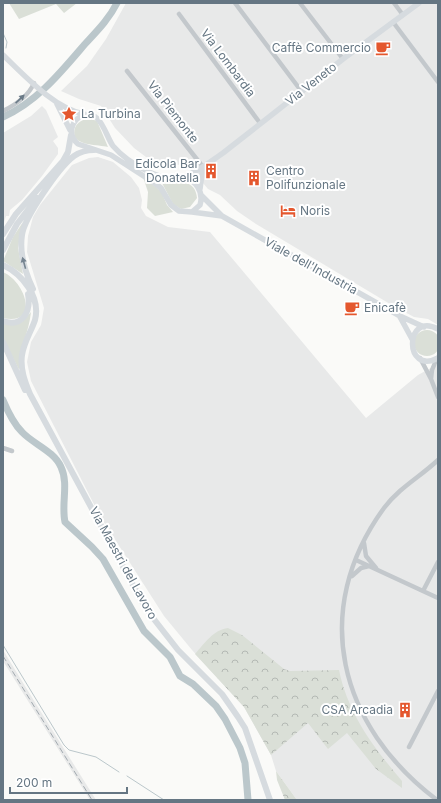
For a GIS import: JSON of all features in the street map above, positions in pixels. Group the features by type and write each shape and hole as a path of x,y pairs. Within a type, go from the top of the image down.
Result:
{"highway":[{"path":"30,332 36,314 35,295 22,260 22,234 30,214 65,162 71,133"},
{"path":"3,234 16,214 65,162 82,152 94,150"},
{"path":"3,250 17,224 65,162"},
{"path":"3,265 12,269 26,284 34,299 36,314"},
{"path":"3,269 18,279 28,294 32,310 30,332"},
{"path":"3,321 14,323 22,320 28,308 28,294"},
{"name":"Via Maestri del Lavoro","path":"30,332 26,340 22,356 23,375 30,394 146,609 178,650 222,694 245,728 270,800"},
{"path":"3,342 22,386 39,415 50,430"}],"main road":[{"name":"Via Veneto","path":"183,177 203,167 343,59 419,3"},
{"name":"Viale dell'Industria","path":"5,57 57,104 72,112 93,116 99,120 113,146 141,167 164,178 174,179 183,177 192,181 222,216 400,316 424,327 433,327 438,329"},
{"name":"Viale dell'Industria","path":"57,104 78,144 113,156 156,184 176,210 182,212 222,216"},
{"path":"71,133 76,120 84,115"},
{"path":"192,212 200,205 203,167"},
{"path":"400,316 412,339 412,348 420,358 428,361 437,358"},
{"path":"412,339 419,329 424,327"}],"street":[{"path":"235,3 302,92"},
{"path":"300,3 343,59"},
{"path":"394,3 403,15"},
{"name":"Via Lombardia","path":"179,14 260,123"},
{"path":"393,22 438,82"},
{"name":"Via Piemonte","path":"127,71 203,167"},
{"path":"3,111 20,100 35,84"},
{"path":"420,358 438,397"},
{"path":"431,379 432,370 437,358"},
{"path":"3,448 12,451"},
{"path":"437,462 406,484 394,495 377,518 356,560 342,618 346,671 356,699 370,730 382,747 411,779 437,800"},
{"path":"364,542 366,556 378,570"},
{"path":"356,560 438,598"},
{"path":"423,591 438,562"},
{"path":"351,577 361,568 369,566"},
{"path":"410,747 438,691"}],"shaded area":[{"path":"126,3 438,3 438,325 428,319 414,317 390,304 256,224 237,211 220,195 208,189 187,164 176,165 150,160 134,148 115,128 101,106 61,91 87,66 106,39"},
{"path":"42,106 46,110 58,137 53,141 58,148 58,154 22,200 10,210 9,216 6,216 3,225 3,133 31,116"},
{"path":"98,157 113,162 131,177 139,188 142,200 141,208 146,216 168,227 210,232 366,418 418,375 438,364 438,800 297,800 276,771 271,755 244,707 192,650 164,616 100,516 31,381 27,362 31,342 41,325 44,308 27,252 28,236 33,217 40,205 72,165 89,158"},
{"path":"3,650 96,800 90,800 3,661"}],"green space":[{"path":"9,3 77,3 64,13 56,4 19,19"},
{"path":"88,118 97,121 108,147 86,144 76,139 74,134 77,124"},
{"path":"143,177 161,191 167,205 173,212 155,216 147,208 148,192"},
{"path":"184,182 190,184 194,188 197,198 190,207 181,209 173,204 162,183 169,184"},
{"path":"23,222 18,248 23,274 3,261 13,237"},
{"path":"3,272 11,277 18,285 26,302 25,310 22,316 15,319 3,318"},
{"path":"31,312 19,362 19,370 3,338 3,323 22,322"},
{"path":"427,330 436,334 440,343 436,352 427,356 418,352 414,343 418,334"},
{"path":"228,628 242,635 284,669 290,671 339,670 349,701 363,730 402,781 402,788 376,769 347,733 328,749 308,723 271,755 244,707 195,654 214,634"},
{"path":"276,771 297,800 285,800 277,780"}],"waterway":[{"path":"3,117 15,111 38,95 102,25 117,3"},
{"path":"3,33 7,42 6,48"},
{"path":"3,400 11,417 19,429 54,456 58,461 63,474 65,487 65,522 103,559 144,631 170,657 180,676 193,684 216,706 225,719 240,748 245,763 248,800"},
{"path":"3,645 64,745 69,750 96,757 119,772"},
{"path":"127,776 164,800"}],"railway":[{"path":"3,656 92,800"}],"place":[{"name":"Caffè Commercio","path":"383,48"},
{"name":"La Turbina","path":"69,114"},
{"name":"Edicola Bar Donatella","path":"211,171"},
{"name":"Centro Polifunzionale","path":"254,178"},
{"name":"Noris","path":"288,211"},
{"name":"Enicafè","path":"352,308"},
{"name":"CSA Arcadia","path":"405,710"}]}
